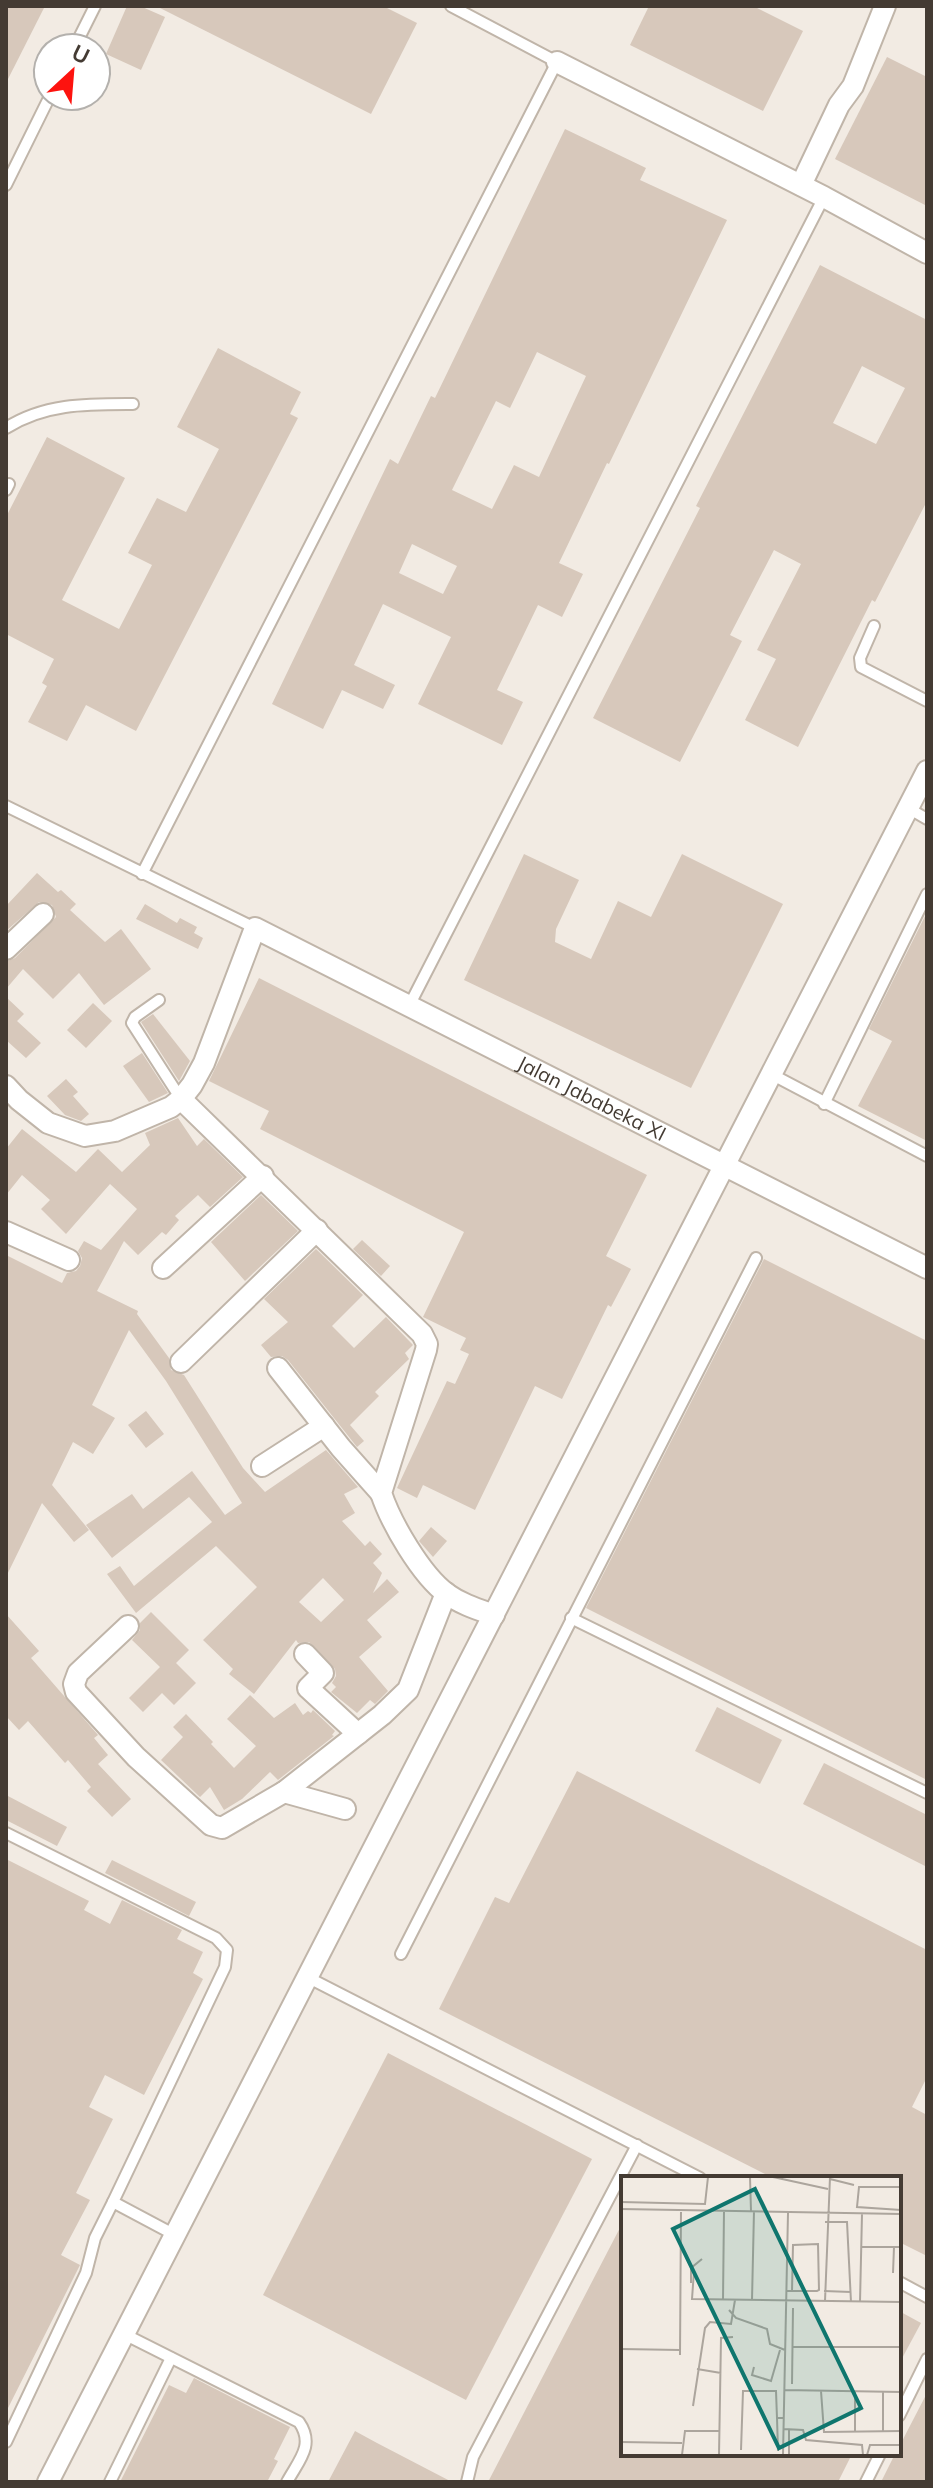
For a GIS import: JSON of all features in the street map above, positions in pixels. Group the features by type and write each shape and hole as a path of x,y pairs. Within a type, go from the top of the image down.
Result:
{"street":[{"path":"801,185 839,105 853,86 885,6"},
{"path":"557,62 801,185 927,253"},
{"path":"48,2482 927,771"},
{"path":"6,949 43,914"},
{"path":"10,1100 48,1123 85,1136 115,1131 143,1121 181,1099 204,1063 255,928"},
{"name":"Jalan Jababeka XI","path":"255,928 927,1268"},
{"path":"181,1099 422,1334 427,1344 381,1493"},
{"path":"163,1268 263,1176"},
{"path":"181,1362 317,1230"},
{"path":"6,1232 69,1260"},
{"path":"278,1368 381,1493 400,1535 446,1593 494,1615"},
{"path":"262,1466 324,1426"},
{"path":"128,1626 78,1673 74,1684 76,1692 126,1746 211,1825 222,1828 284,1792 382,1715 410,1686 446,1593"},
{"path":"305,1654 323,1673 308,1688 358,1734"},
{"path":"284,1792 345,1809"}],"lane":[{"path":"82,32 95,6"},
{"path":"142,874 557,62 451,6"},
{"path":"6,185 42,112"},
{"path":"409,1006 824,197"},
{"path":"6,428 19,420 57,407 82,403 133,404"},
{"path":"874,626 860,658 861,667 927,701"},
{"path":"6,806 255,928"},
{"path":"908,808 927,819"},
{"path":"824,1104 927,894"},
{"path":"159,1000 135,1017 132,1023 181,1099"},
{"path":"771,1074 927,1156"},
{"path":"401,1954 756,1258"},
{"path":"571,1618 927,1793"},
{"path":"6,1833 216,1938 227,1950 225,1967 95,2238 86,2273 6,2442"},
{"path":"307,1977 696,2176"},
{"path":"467,2482 473,2457 637,2145"},
{"path":"113,2202 175,2235"},
{"path":"901,2283 927,2297"},
{"path":"124,2334 299,2422 306,2433 307,2445 287,2482"},
{"path":"110,2482 171,2358"},
{"path":"901,2412 927,2359"},
{"path":"866,2482 879,2456"}],"building":[{"path":"6,6 45,6 6,83"},
{"path":"127,6 140,6 165,17 141,70 112,57 112,40"},
{"path":"156,6 383,6 417,23 371,114"},
{"path":"649,6 753,6 803,31 763,111 630,45"},
{"path":"887,57 927,77 927,206 835,159"},
{"path":"565,129 646,168 640,180 727,220 559,563 583,574 562,617 538,605 497,690 523,702 502,745 418,704 451,637 383,604 354,665 395,685 383,709 342,690 323,729 272,704 390,459 398,464 431,396 435,398","holes":["537,352 586,376 539,477 514,465 492,509 452,490 496,401 510,408","412,544 457,566 443,594 399,573"]},
{"path":"820,265 927,320 927,501 875,602 872,600 798,747 745,720 776,659 757,650 801,564 774,550 730,635 742,641 680,762 593,718 700,508 696,506","holes":["862,366 905,388 876,444 833,423"]},
{"path":"218,348 301,392 290,414 298,418 136,731 86,705 67,741 28,722 47,686 42,683 54,659 6,634 6,517 47,437 125,478 62,600 119,629 152,565 128,553 157,498 186,512 219,449 177,427"},
{"path":"524,854 579,880 556,929 555,942 591,959 618,901 651,917 682,854 783,904 691,1088 464,980"},
{"path":"37,873 76,904 70,910 105,942 121,929 151,969 104,1005 79,973 53,999 23,969 6,989 6,962 15,958 56,917 52,905 39,902 6,931 6,906"},
{"path":"145,904 177,923 180,918 197,927 194,933 203,938 198,949 136,919"},
{"path":"927,912 927,1141 858,1106 892,1041 869,1029"},
{"path":"259,978 647,1175 606,1256 631,1269 611,1307 608,1305 562,1399 535,1386 475,1510 423,1485 417,1498 397,1488 447,1381 455,1384 469,1354 460,1350 466,1338 423,1317 464,1232 260,1129 269,1111 209,1081"},
{"path":"6,997 24,1014 17,1021 41,1043 26,1058 6,1040"},
{"path":"93,1003 112,1021 86,1048 67,1030"},
{"path":"153,1014 190,1061 179,1081 141,1022"},
{"path":"142,1053 168,1093 149,1102 123,1066"},
{"path":"66,1079 78,1092 73,1096 89,1114 81,1121 65,1115 47,1096"},
{"path":"178,1118 197,1146 204,1139 243,1177 210,1207 198,1195 175,1216 179,1220 166,1235 162,1232 138,1255 124,1241 97,1291 138,1311 137,1314 169,1358 171,1370 184,1375 243,1468 265,1492 326,1450 358,1487 344,1494 355,1513 342,1521 365,1546 370,1541 382,1554 373,1563 382,1573 373,1593 387,1579 399,1592 367,1620 382,1637 359,1657 388,1691 375,1704 370,1700 357,1713 331,1692 336,1687 332,1683 336,1676 335,1669 309,1642 298,1643 296,1640 254,1694 229,1674 233,1669 203,1640 257,1587 216,1546 136,1613 107,1574 120,1566 134,1586 212,1522 189,1497 112,1558 86,1525 132,1494 143,1509 192,1471 225,1515 242,1503 166,1381 129,1330 92,1405 115,1418 93,1454 73,1442 52,1485 89,1530 74,1542 42,1503 6,1577 6,1255 62,1283 67,1273 76,1271 80,1266 82,1258 78,1251 84,1241 101,1250 137,1209 110,1184 66,1234 41,1209 50,1200 22,1175 6,1195 6,1149 22,1129 76,1172 98,1149 122,1172 150,1145 145,1133","holes":["323,1578 344,1600 321,1622 299,1602"]},
{"path":"261,1195 298,1231 245,1281 211,1242"},
{"path":"362,1240 390,1266 381,1276 353,1249"},
{"path":"316,1249 363,1295 332,1326 354,1348 386,1317 413,1345 405,1353 409,1359 375,1392 379,1396 350,1425 364,1441 357,1447 288,1360 282,1356 271,1357 261,1345 288,1322 264,1299"},
{"path":"764,1259 927,1341 927,1780 586,1608"},
{"path":"146,1411 164,1434 146,1448 128,1425"},
{"path":"431,1527 447,1541 433,1557 419,1541"},
{"path":"151,1612 189,1650 176,1663 196,1683 174,1705 162,1693 143,1712 129,1698 160,1667 132,1640 140,1630 140,1623"},
{"path":"6,1614 39,1651 31,1658 98,1735 94,1738 108,1755 98,1764 131,1799 112,1817 87,1791 91,1787 68,1760 65,1763 28,1721 19,1730 6,1716"},
{"path":"250,1695 274,1718 295,1703 303,1715 313,1710 335,1731 334,1736 278,1780 270,1772 242,1799 224,1810 210,1787 200,1797 161,1760 183,1737 173,1727 186,1714 234,1768 256,1746 227,1719"},
{"path":"717,1707 782,1740 760,1784 695,1751"},
{"path":"824,1763 927,1815 927,1867 803,1804"},
{"path":"577,1771 927,1950 927,2077 912,2107 927,2115 927,2256 901,2243 901,2176 769,2176 439,2009 495,1897 509,1903"},
{"path":"6,1795 67,1827 57,1846 6,1820"},
{"path":"6,1859 89,1901 84,1910 110,1924 122,1900 182,1930 177,1939 203,1952 193,1973 203,1979 144,2095 105,2075 89,2107 113,2119 76,2193 90,2200 61,2255 80,2265 6,2412"},
{"path":"112,1860 196,1902 189,1916 105,1873"},
{"path":"388,2053 592,2159 466,2400 263,2295"},
{"path":"621,2226 621,2456 851,2456 838,2482 488,2482"},
{"path":"901,2312 921,2323 901,2360"},
{"path":"194,2378 290,2427 274,2459 278,2461 267,2482 120,2482 169,2385 186,2393"},
{"path":"927,2393 927,2482 881,2482 894,2456 901,2456 901,2443"},
{"path":"355,2431 377,2443 452,2482 328,2482"}]}
